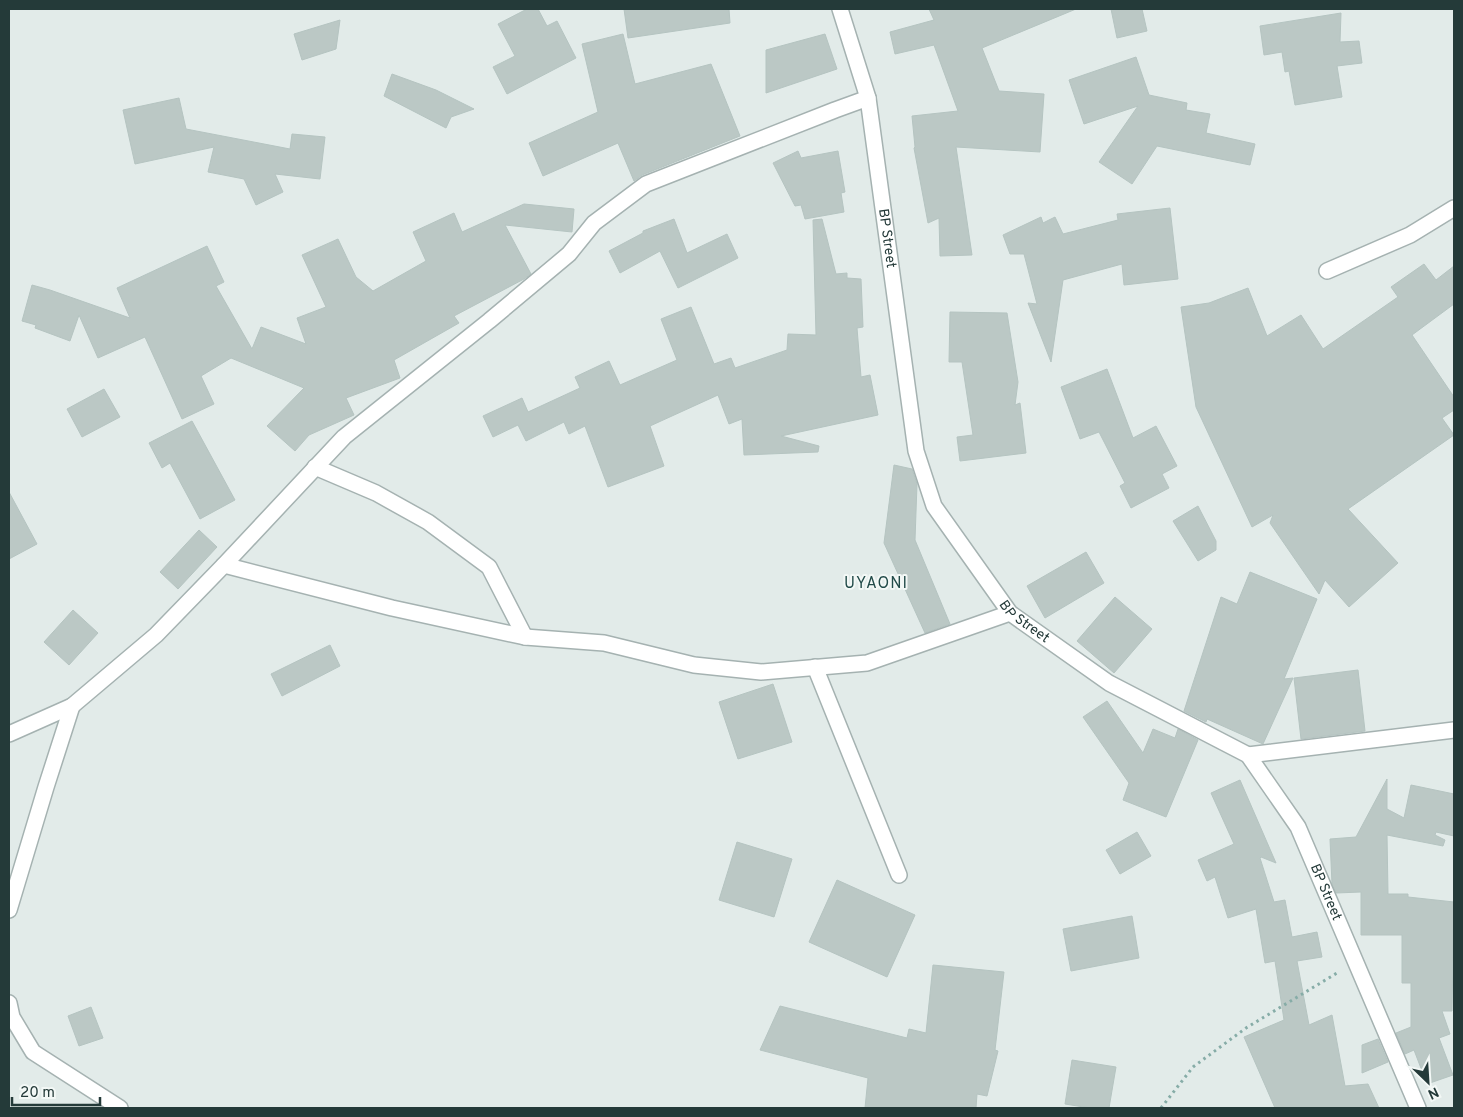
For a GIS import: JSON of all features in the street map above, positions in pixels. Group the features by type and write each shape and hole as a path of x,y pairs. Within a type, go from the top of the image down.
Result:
{"street":[{"name":"BP Street","path":"840,9 868,98 916,451 934,506 1010,613 1109,683 1248,755 1298,827 1418,1108"},
{"path":"9,734 72,706 156,635 344,437 489,322 569,254 594,223 646,184 868,98"},
{"path":"1327,271 1410,235 1454,208"},
{"path":"315,467 376,493 428,522 489,567 525,637"},
{"path":"224,565 392,608 525,637 604,643 694,665 761,672 867,662 1010,613"},
{"path":"815,667 899,875"},
{"path":"9,910 72,706"},
{"path":"1248,755 1454,730"},
{"path":"9,1003 12,1018 33,1052 120,1108"}],"path":[{"path":"1161,1108 1193,1068 1246,1028 1355,962"}],"building":[{"path":"527,9 538,9 547,26 557,21 576,58 507,94 493,67 515,56 498,24"},
{"path":"624,9 729,9 730,23 628,38"},
{"path":"929,9 1076,9 982,48 999,91 1044,94 1040,152 956,147 972,255 940,256 939,218 928,223 914,148 912,116 958,111 934,45 895,54 890,32 934,20"},
{"path":"1111,9 1142,9 1147,31 1117,38"},
{"path":"1341,13 1340,42 1359,41 1362,63 1337,66 1342,97 1295,105 1289,71 1285,72 1282,52 1264,55 1260,26"},
{"path":"340,20 336,49 302,60 294,34"},
{"path":"623,34 635,84 711,64 740,136 642,175 634,181 618,143 543,176 529,143 598,112 582,44"},
{"path":"825,34 837,69 766,93 766,50"},
{"path":"1136,57 1149,95 1187,103 1186,110 1210,114 1206,133 1255,144 1250,165 1157,146 1132,184 1099,162 1138,106 1084,124 1069,80"},
{"path":"392,74 436,90 474,109 451,117 446,128 384,96"},
{"path":"179,98 186,129 290,149 292,134 325,137 320,179 275,174 283,192 256,205 244,179 208,172 214,147 135,164 123,110"},
{"path":"798,151 801,158 838,151 845,192 841,193 844,212 805,219 801,205 795,206 773,163"},
{"path":"524,204 574,209 572,232 505,225 531,274 454,316 459,323 394,360 400,378 346,398 354,415 309,435 295,451 267,426 304,388 231,358 201,376 214,404 182,419 145,337 98,358 79,315 70,341 35,328 36,325 22,321 32,285 130,318 117,288 207,246 224,282 216,286 252,349 261,327 306,344 297,318 326,307 302,255 338,239 356,277 373,291 426,261 413,232 454,213 462,232"},
{"path":"1170,208 1178,279 1124,285 1122,264 1063,280 1051,362 1028,303 1037,304 1024,254 1010,254 1003,235 1041,217 1043,223 1055,217 1063,234 1118,220 1117,214"},
{"path":"674,219 687,253 727,234 738,258 678,288 660,251 620,273 609,251 643,233 643,231"},
{"path":"822,219 836,274 847,273 847,278 861,279 863,327 857,328 861,377 870,375 878,415 781,436 819,446 818,452 744,455 742,419 729,424 718,395 650,426 664,466 608,487 585,426 569,434 564,422 526,441 518,425 493,437 483,416 522,398 528,412 580,388 575,377 609,361 620,385 677,360 661,319 691,307 714,364 731,358 735,368 787,350 788,334 816,335 813,220"},
{"path":"1424,264 1436,280 1454,266 1454,304 1412,335 1454,397 1454,410 1442,418 1454,435 1348,509 1398,563 1349,607 1325,580 1319,594 1270,523 1273,515 1252,527 1196,407 1181,307 1209,303 1248,288 1267,336 1301,315 1323,349 1398,297 1391,287"},
{"path":"950,312 1007,313 1018,382 1015,405 1020,403 1026,453 960,461 957,437 973,435 962,362 949,362"},
{"path":"1107,369 1133,438 1156,426 1177,466 1162,474 1169,488 1131,508 1120,486 1125,483 1099,432 1080,439 1061,387"},
{"path":"104,389 120,417 82,437 67,409"},
{"path":"192,421 235,500 200,519 170,463 162,468 149,443"},
{"path":"894,465 912,469 917,484 915,540 950,624 925,633 884,543"},
{"path":"9,492 37,544 9,559"},
{"path":"1198,506 1216,541 1216,550 1198,561 1173,521"},
{"path":"199,530 217,547 178,589 160,572"},
{"path":"1086,552 1104,583 1045,618 1027,586"},
{"path":"1250,572 1317,599 1284,679 1293,678 1263,744 1207,719 1206,722 1184,711 1221,597 1237,604"},
{"path":"1115,597 1152,629 1114,673 1077,641"},
{"path":"73,610 98,633 69,665 44,642"},
{"path":"330,645 340,666 282,696 271,674"},
{"path":"1358,670 1365,731 1301,739 1294,678"},
{"path":"773,684 792,742 738,759 719,702"},
{"path":"1107,701 1143,753 1153,729 1175,738 1178,729 1198,740 1166,817 1123,800 1129,783 1083,717"},
{"path":"1387,779 1387,809 1404,818 1411,785 1454,794 1454,836 1436,832 1435,835 1445,840 1443,846 1387,835 1388,894 1408,894 1408,897 1454,902 1452,1011 1442,1011 1450,1034 1439,1038 1453,1075 1427,1084 1414,1050 1405,1054 1396,1033 1411,1027 1411,983 1402,983 1402,935 1361,935 1361,892 1336,893 1332,884 1330,839 1356,837"},
{"path":"1240,780 1276,863 1260,858 1274,902 1285,900 1292,937 1317,932 1322,957 1297,961 1309,1025 1332,1015 1345,1086 1368,1084 1379,1108 1275,1108 1244,1037 1284,1020 1275,961 1265,963 1256,909 1228,918 1215,877 1207,881 1198,860 1234,844 1211,793"},
{"path":"1137,832 1151,856 1120,874 1106,850"},
{"path":"737,842 792,859 774,917 719,900"},
{"path":"837,880 915,915 887,977 809,942"},
{"path":"1132,916 1139,958 1071,971 1063,929"},
{"path":"933,965 1004,972 995,1050 998,1051 987,1096 977,1094 976,1108 865,1108 868,1078 760,1050 780,1006 907,1038 909,1029 926,1033"},
{"path":"91,1007 103,1038 79,1046 68,1016"},
{"path":"1378,1039 1388,1062 1362,1073 1362,1045"},
{"path":"1072,1060 1116,1067 1109,1108 1090,1108 1065,1104"}],"district":[{"name":"UYAONI","path":"876,584"}]}
